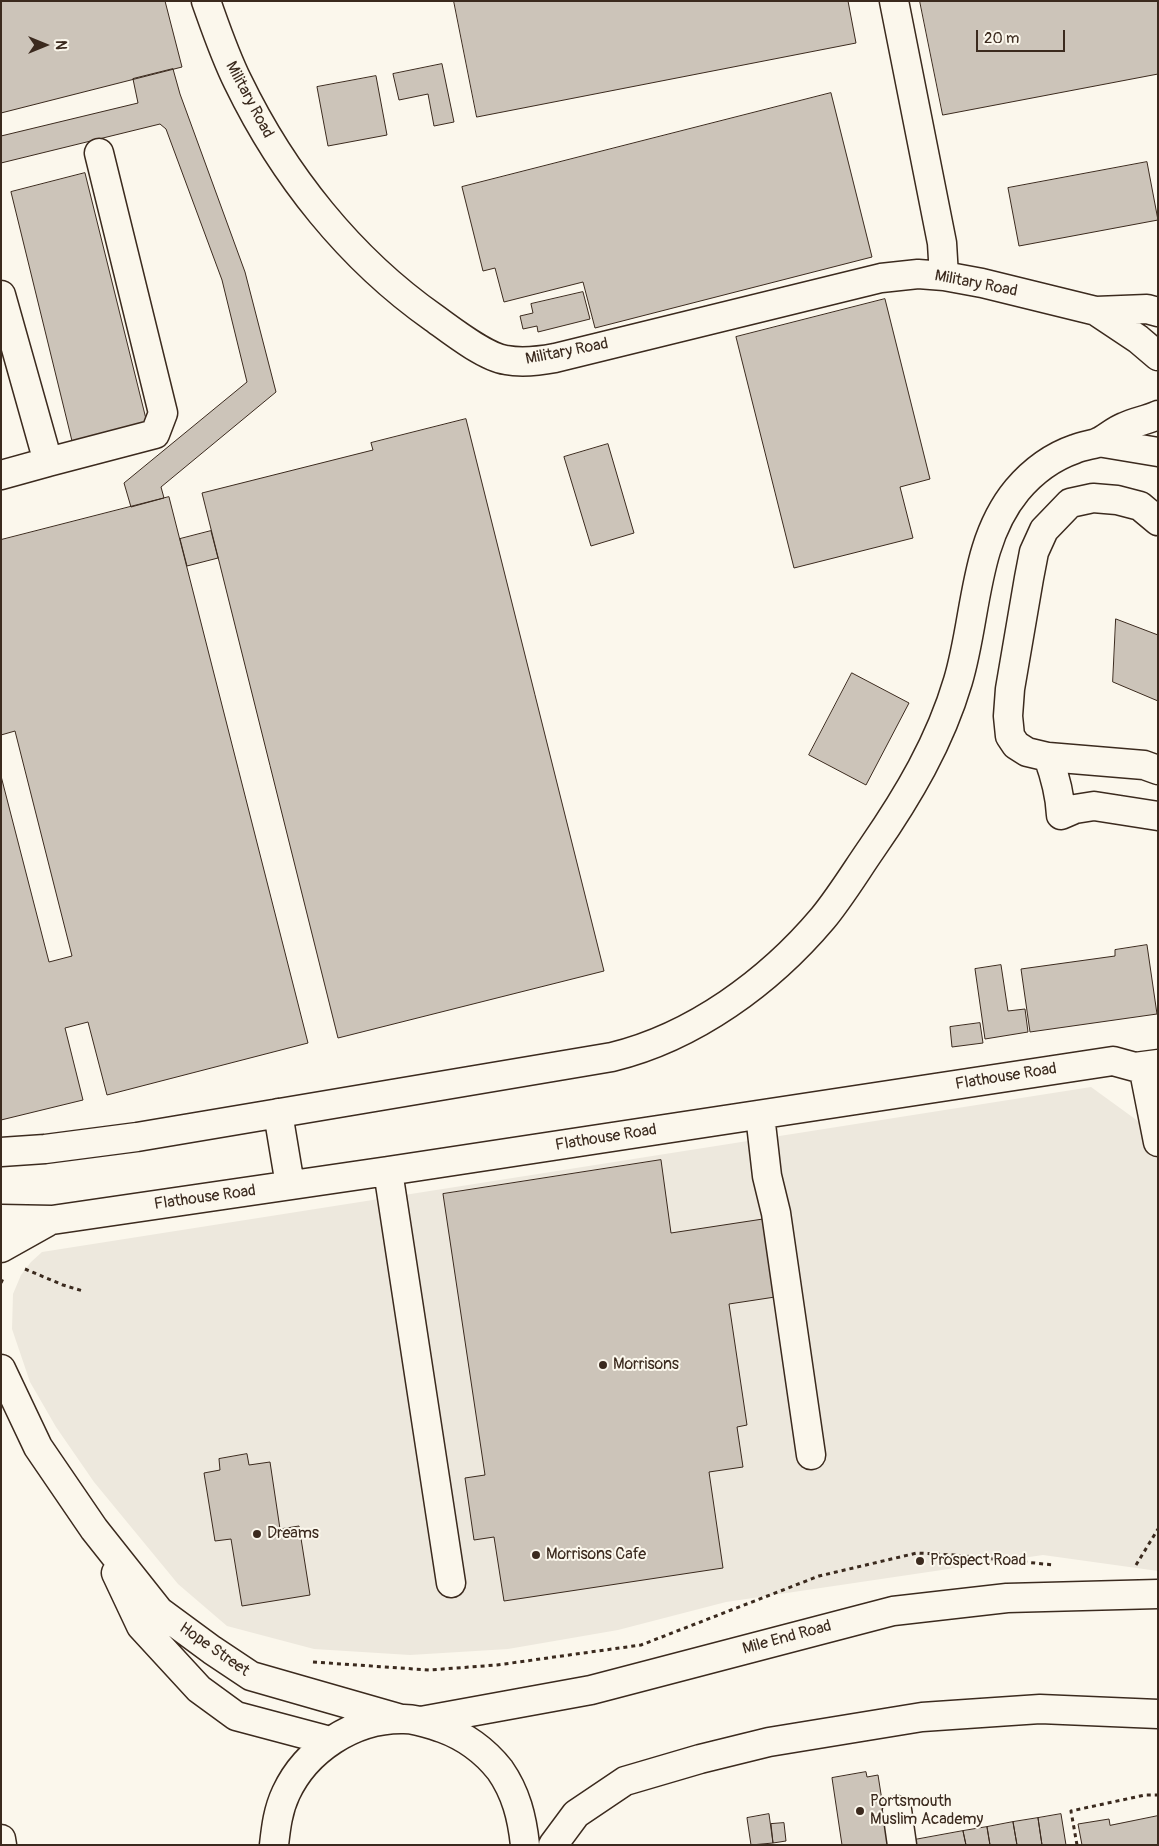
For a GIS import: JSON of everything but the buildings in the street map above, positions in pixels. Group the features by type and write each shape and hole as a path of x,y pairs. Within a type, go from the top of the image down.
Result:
{"main road":[{"name":"Military Road","path":"206,1 238,82 264,130 302,187 334,227 374,269 418,307 496,358 515,361 555,358 881,278 918,274 944,276 982,283 1096,311 1148,309 1158,312"},
{"path":"894,1 942,243 944,276"},
{"path":"1,475 155,434 163,413 99,153"},
{"path":"1,295 48,462"},
{"name":"Military Road","path":"1096,311 1138,338 1158,356"},
{"path":"1,1152 84,1145 624,1054 666,1038 704,1019 758,982 800,942 836,900 887,826 930,754 959,680 986,549 1006,507 1016,491 1034,473 1055,457 1098,442 1122,428 1158,415"},
{"path":"1098,442 1158,452"},
{"path":"1158,521 1140,506 1117,500 1093,498 1070,503 1050,522 1038,541 1034,552 1016,648 1010,689 1008,724 1010,736 1016,745 1027,752 1048,756 1144,765 1158,770"},
{"path":"1048,756 1060,798 1061,816 1075,809 1094,806 1158,816"},
{"name":"Flathouse Road","path":"52,1220 1113,1061 1135,1067 1150,1065"},
{"path":"1150,1065 1158,1142"},
{"path":"278,1113 290,1185"},
{"path":"760,1115 767,1176 776,1213 812,1455"},
{"path":"388,1171 451,1583"},
{"path":"1,1219 52,1220"},
{"path":"9,1259 52,1220"},
{"name":"Hope Street","path":"1,1369 38,1447 94,1529 159,1611 251,1676 457,1734 480,1750 499,1770 514,1794 522,1820 525,1845"},
{"name":"Hope Street","path":"94,1529 141,1626 199,1689 236,1716 330,1741"},
{"name":"Mile End Road","path":"278,1816 285,1794 297,1773 312,1756 330,1741 354,1728 379,1722 411,1720 591,1690 893,1611 1007,1598 1158,1594"},
{"path":"554,1845 576,1814 625,1781 700,1759 769,1742 922,1717 1040,1709 1158,1714"},
{"path":"896,1810 902,1845"},
{"path":"265,1845 278,1816"},
{"path":"274,1845 278,1816"},
{"path":"1,1839 2,1845"}],"path":[{"path":"9,1259 26,1269 63,1285 83,1290"},
{"path":"1136,1564 1158,1529"},
{"path":"310,1662 429,1670 497,1665 641,1644 819,1576 917,1553 954,1554 1062,1565"},
{"path":"1126,1565 1143,1564"},
{"path":"1077,1845 1071,1811 1146,1795 1158,1795"}],"shaded area":[{"path":"1091,1087 1142,1124 1158,1122 1158,1571 1043,1555 726,1602 618,1630 508,1649 410,1655 314,1649 227,1626 178,1584 94,1482 56,1427 30,1382 12,1329 13,1294 21,1275 42,1252"}],"place":[{"name":"Morrisons","path":"603,1365"},
{"name":"Dreams","path":"257,1534"},
{"name":"Morrisons Cafe","path":"536,1555"},
{"name":"Prospect Road","path":"920,1561"},
{"name":"Portsmouth Muslim Academy","path":"860,1811"}]}
